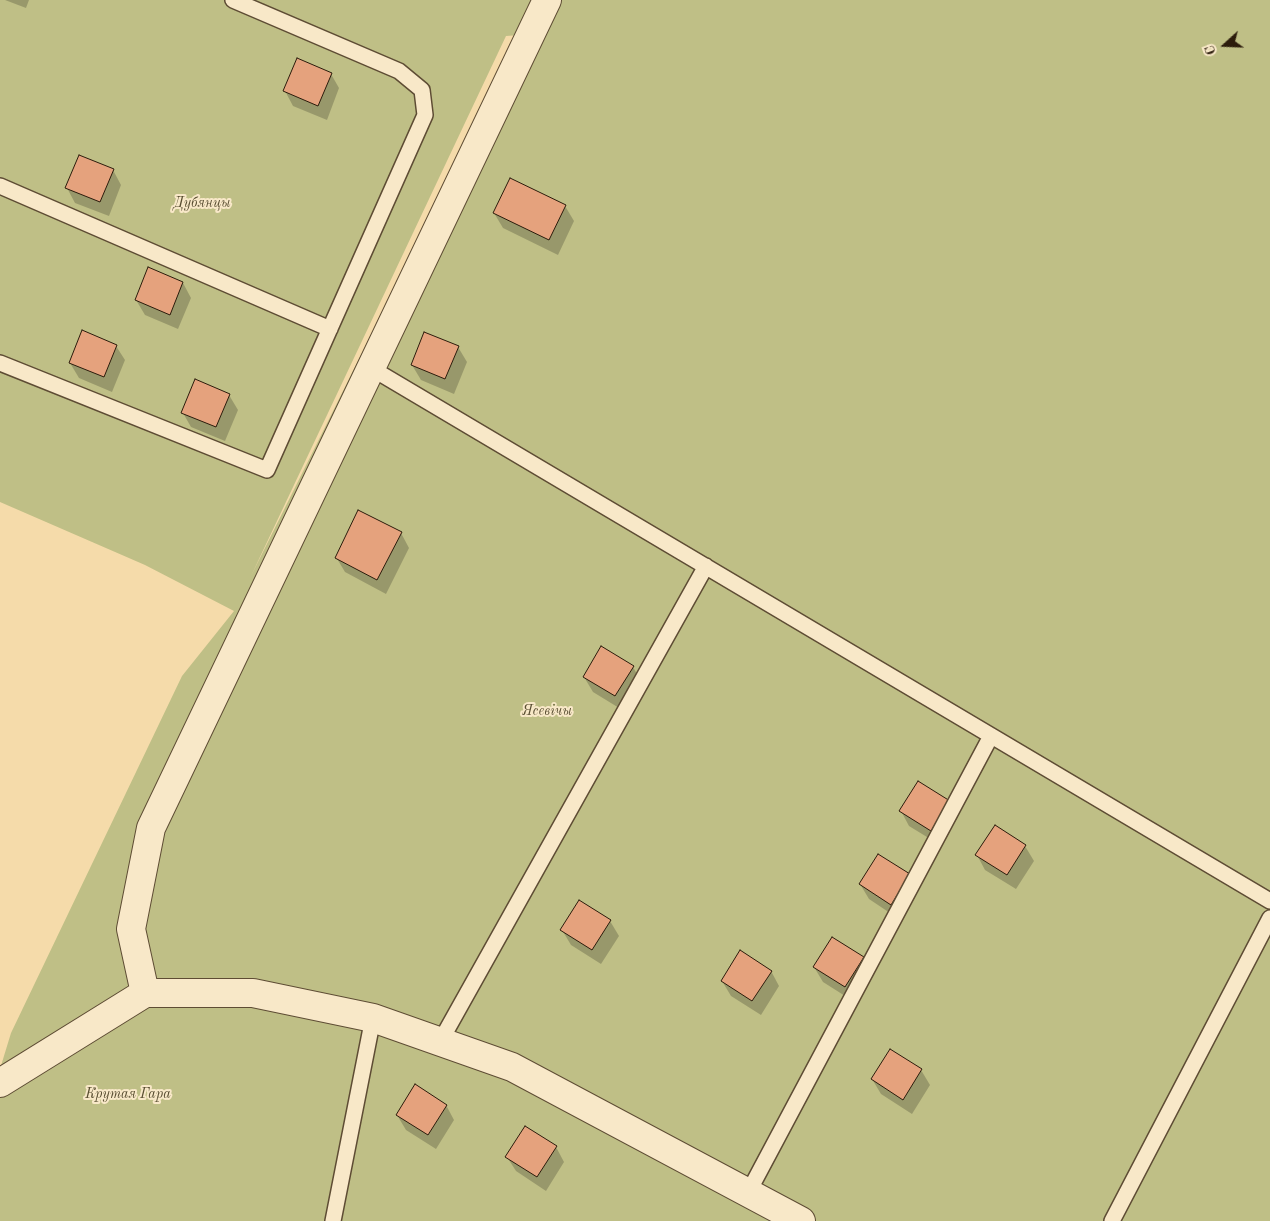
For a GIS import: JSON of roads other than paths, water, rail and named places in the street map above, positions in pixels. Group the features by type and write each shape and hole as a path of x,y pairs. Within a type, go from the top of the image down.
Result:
{"street":[{"path":"145,993 131,930 151,828 547,0"},
{"path":"1,1086 145,993 252,993 373,1018 512,1067 801,1221"}],"lane":[{"path":"0,363 267,470 425,115 422,90 399,71 234,0"},
{"path":"0,186 330,329"},
{"path":"371,368 1270,901"},
{"path":"440,1042 706,566"},
{"path":"748,1193 991,736"},
{"path":"1112,1221 1270,918"},
{"path":"334,1221 373,1018"}],"park label":[{"name":"Дубянцы","path":"202,203"},
{"name":"Ясевічы","path":"547,711"},
{"name":"Крутая Гара","path":"128,1094"}]}
